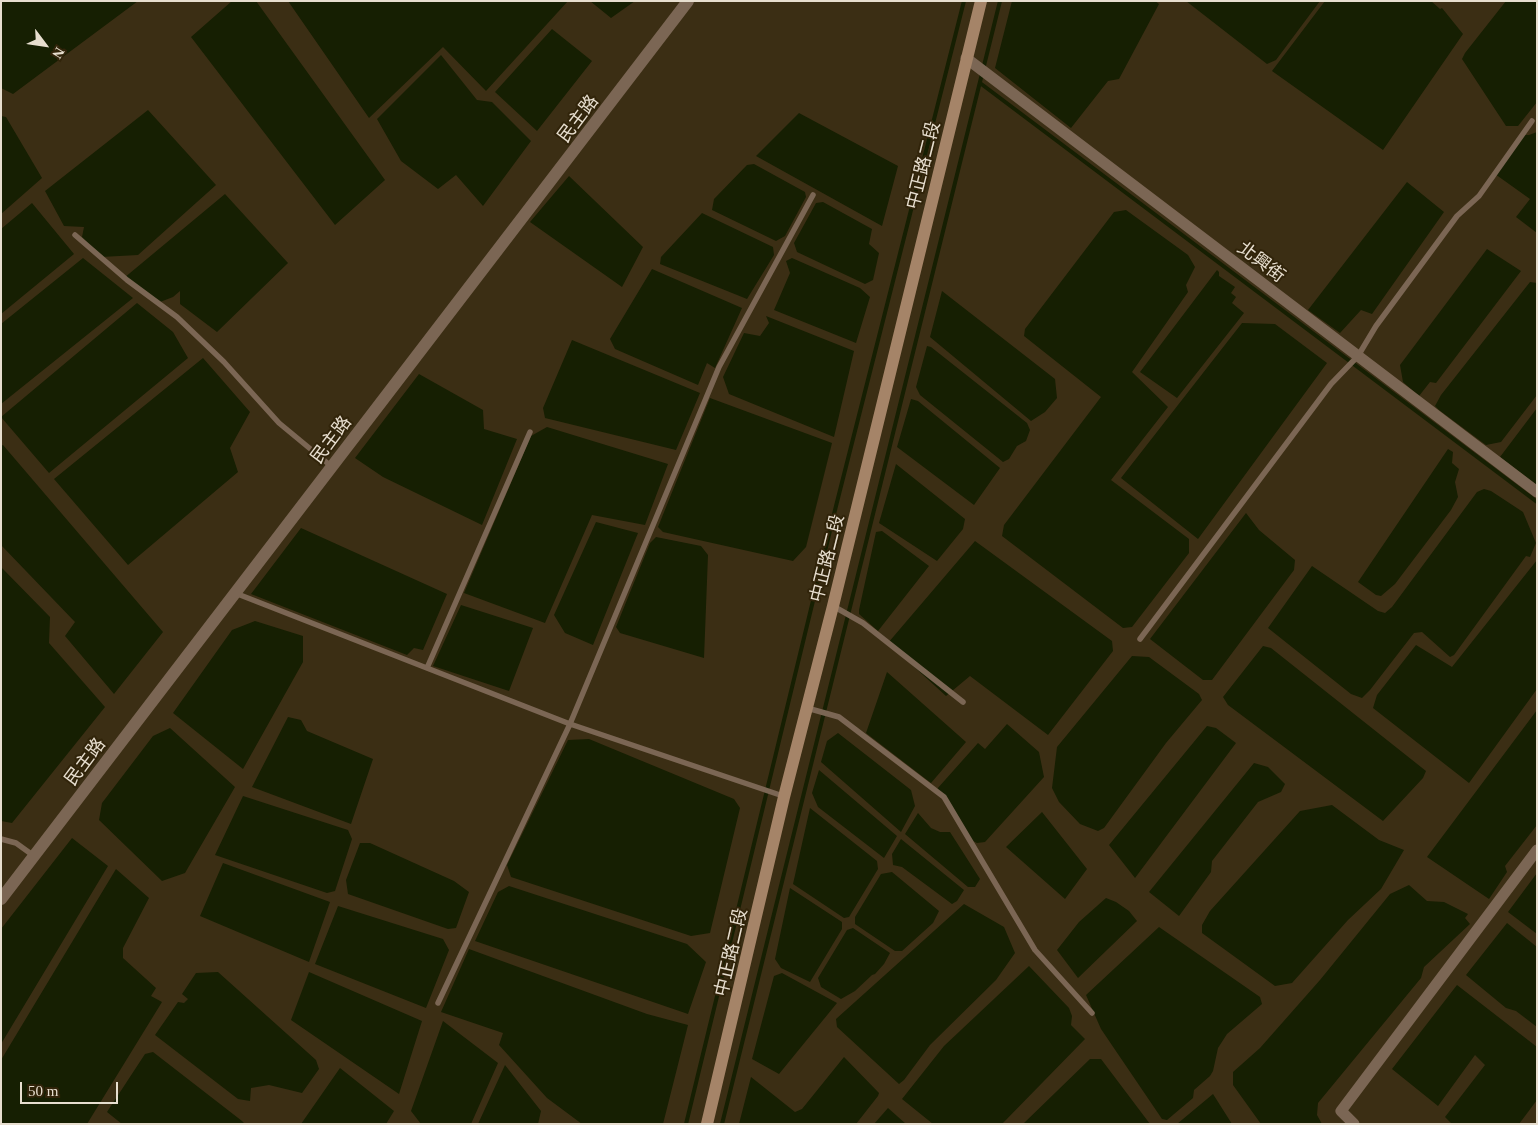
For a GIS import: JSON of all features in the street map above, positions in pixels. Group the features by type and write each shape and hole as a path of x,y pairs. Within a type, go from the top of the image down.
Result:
{"main road":[{"name":"中正路二段","path":"707,1124 784,797 833,606 980,1"}],"street":[{"name":"民主路","path":"1,899 688,1"},
{"name":"北興街","path":"966,58 1537,492"},
{"path":"1354,1124 1341,1111 1537,850"}],"lane":[{"path":"1140,639 1331,384 1358,356 1376,326 1457,216 1479,196 1532,122"},
{"path":"438,1003 570,724 719,367 813,195"},
{"path":"76,235 127,280 177,317 224,362 279,423 332,467"},
{"path":"427,668 530,432"},
{"path":"235,593 570,724 784,797"},
{"path":"833,606 863,623 963,702"},
{"path":"807,708 839,717 944,797 1035,950 1092,1013"},
{"path":"1,839 16,843 34,856"}],"shaded area":[{"path":"1,1 138,1 13,94 1,88"},
{"path":"232,1 256,1 385,180 335,225 191,37"},
{"path":"288,1 568,1 486,91 443,47 369,118"},
{"path":"590,1 635,1 611,18"},
{"path":"1012,1 1155,1 1159,4 1119,79 1108,81 1071,128 995,68"},
{"path":"1186,1 1320,1 1276,60 1267,64"},
{"path":"1325,1 1431,1 1440,9 1442,8 1463,34 1383,150 1272,71"},
{"path":"1506,1 1537,1 1537,102 1518,126 1506,126 1462,59"},
{"path":"552,29 592,61 537,131 495,92"},
{"path":"441,55 477,100 492,102 531,141 483,206 456,175 438,189 401,161 377,119"},
{"path":"148,110 216,185 138,255 101,257 82,237 84,227 64,226 45,191"},
{"path":"799,113 898,166 882,226 756,156"},
{"path":"1,116 6,117 42,178 1,214"},
{"path":"1537,132 1537,233 1516,217 1530,199 1495,174 1523,135"},
{"path":"754,164 805,192 806,197 785,236 776,241 712,210 714,199 747,165"},
{"path":"569,176 643,247 622,287 530,222"},
{"path":"1407,182 1444,212 1372,314 1361,310 1340,333 1308,310"},
{"path":"225,194 288,263 217,332 180,304 180,291 173,297 160,302 124,278"},
{"path":"823,202 872,229 869,244 879,253 873,280 865,284 797,252 794,243 816,203"},
{"path":"32,203 74,254 1,314 1,229"},
{"path":"1126,210 1188,255 1195,267 1186,285 1188,292 1132,372 1168,407 1111,480 1189,539 1189,553 1132,627 1123,628 1002,536 1004,525 1101,397 1024,336 1025,329 1114,212"},
{"path":"702,213 773,247 774,255 747,299 660,264 661,257"},
{"path":"1487,249 1521,271 1436,383 1430,382 1419,396 1403,382 1400,365"},
{"path":"83,258 133,298 1,404 1,324"},
{"path":"792,258 860,288 870,297 856,343 774,310 790,273 786,261"},
{"path":"652,269 742,308 715,368 707,363 698,385 615,349 610,339"},
{"path":"1217,270 1219,276 1235,287 1231,293 1236,297 1232,303 1244,313 1177,398 1140,372"},
{"path":"1530,282 1537,283 1537,395 1501,442 1486,445 1435,406 1441,395"},
{"path":"942,291 1055,379 1057,398 1045,412 1031,421 930,337"},
{"path":"137,303 173,332 188,358 49,473 1,417"},
{"path":"766,316 854,351 834,437 729,394 723,377 744,333 760,336 769,323"},
{"path":"1242,323 1275,324 1327,363 1198,539 1121,478"},
{"path":"572,340 700,393 676,450 545,418 543,408"},
{"path":"927,346 931,347 1027,423 1030,430 1026,441 1017,446 1009,459 1003,462 920,395 916,387"},
{"path":"203,358 250,412 230,448 238,472 128,565 54,479"},
{"path":"419,374 483,410 484,429 517,439 482,525 383,477 355,458"},
{"path":"710,398 832,443 806,547 793,561 663,532 658,527"},
{"path":"911,399 918,401 1000,468 974,505 897,447"},
{"path":"1537,408 1537,485 1500,457"},
{"path":"547,427 668,464 645,525 592,515 545,623 464,593 531,436"},
{"path":"3,445 163,632 114,694 65,636 75,622 1,545 1,446"},
{"path":"1448,449 1453,452 1452,463 1459,469 1455,482 1458,497 1451,510 1395,584 1381,596 1376,595 1358,582"},
{"path":"896,464 965,519 963,529 937,561 879,523"},
{"path":"1484,489 1491,491 1523,512 1536,543 1530,557 1526,556 1454,655 1450,657 1422,632 1414,633 1362,698 1351,694 1268,628 1312,566 1378,611 1385,613 1392,607 1477,492"},
{"path":"1246,513 1259,530 1295,560 1294,570 1212,680 1203,680 1150,639"},
{"path":"596,522 638,533 593,645 565,633 554,615"},
{"path":"301,528 447,594 423,650 414,648 407,655 251,594"},
{"path":"882,531 929,566 878,631 859,614 859,610 876,532"},
{"path":"656,537 701,546 708,555 704,658 620,633 616,627 650,543"},
{"path":"975,541 1112,641 1113,651 1048,735 970,676 946,696 888,643"},
{"path":"1537,560 1537,689 1469,783 1373,708 1377,695 1416,645 1452,667"},
{"path":"1,567 50,617 49,643 105,707 12,823 1,821"},
{"path":"461,605 533,628 509,691 433,666"},
{"path":"255,621 303,636 303,662 243,769 173,713 232,630"},
{"path":"1263,646 1271,648 1426,771 1423,778 1383,821 1228,705 1223,697"},
{"path":"1132,656 1149,657 1199,694 1202,700 1166,743 1104,828 1098,831 1080,824 1059,802 1052,788 1057,747"},
{"path":"887,672 966,742 931,783 866,733"},
{"path":"1537,710 1537,825 1505,866 1507,872 1489,899 1427,857"},
{"path":"288,717 301,720 307,731 373,759 351,824 252,787"},
{"path":"1007,724 1039,752 1044,777 985,842 977,843 969,839 937,789 978,743 985,749"},
{"path":"1207,726 1216,728 1236,743 1135,878 1109,845"},
{"path":"170,728 235,787 185,873 162,881 99,820 102,803 153,736"},
{"path":"838,733 911,790 915,806 901,832 821,762 827,741"},
{"path":"589,739 734,799 740,808 710,933 691,936 511,877 507,865 568,740"},
{"path":"1254,763 1268,767 1285,784 1281,792 1258,802 1212,861 1211,872 1179,916 1149,892"},
{"path":"819,770 897,836 884,858 818,807 812,793"},
{"path":"243,796 348,830 352,839 335,891 327,893 215,855"},
{"path":"1332,805 1379,840 1404,850 1381,889 1348,920 1292,983 1275,986 1202,933 1202,925 1210,911 1300,811"},
{"path":"810,808 877,861 878,869 849,917 844,918 793,884"},
{"path":"1042,812 1087,869 1065,899 1006,847"},
{"path":"918,813 931,828 940,832 950,832 980,879 975,887 968,887 905,834"},
{"path":"72,838 108,866 1,1044 1,929"},
{"path":"901,839 964,890 957,901 952,904 902,867 893,865 892,854"},
{"path":"360,843 370,843 454,881 469,892 456,928 448,929 348,894 346,880"},
{"path":"223,863 330,902 309,962 200,916"},
{"path":"116,869 149,898 123,948 123,958 156,988 151,996 162,1002 87,1124 1,1124 1,1060"},
{"path":"892,872 939,911 933,923 902,951 895,951 855,924 855,917 881,874"},
{"path":"1537,873 1537,934 1508,912"},
{"path":"1409,885 1427,901 1444,902 1468,914 1465,918 1470,924 1424,967 1421,978 1318,1103 1317,1115 1322,1124 1261,1124 1233,1085 1233,1072 1260,1048 1320,980 1390,894"},
{"path":"509,886 687,944 706,962 688,1014 475,941 498,892"},
{"path":"790,888 842,922 842,929 810,982 781,968 775,959"},
{"path":"1106,898 1129,911 1137,921 1078,978 1057,950 1079,922"},
{"path":"964,904 1004,927 1015,953 996,980 930,1045 899,1084 837,1027 836,1019"},
{"path":"338,906 443,939 449,950 426,1008 315,964"},
{"path":"1507,923 1537,947 1537,1027 1516,1011 1506,1008 1466,975"},
{"path":"1159,927 1260,997 1262,1004 1227,1034 1218,1048 1213,1071 1210,1076 1194,1090 1193,1098 1167,1120 1162,1119 1101,1029 1086,995"},
{"path":"853,928 890,953 884,964 875,974 855,991 841,999 821,987 818,978 847,930"},
{"path":"469,949 647,1014 688,1025 663,1124 582,1124 547,1098 499,1045 503,1033 441,1012"},
{"path":"1029,966 1069,1008 1072,1016 1071,1025 1085,1039 1002,1124 933,1124 902,1099 944,1046"},
{"path":"218,972 316,1060 319,1069 302,1093 269,1085 251,1088 250,1101 238,1099 155,1035 178,1002 184,1003 188,999 182,994 196,973"},
{"path":"309,972 422,1021 399,1094 291,1020"},
{"path":"782,973 837,1003 779,1074 752,1059 774,976"},
{"path":"1457,985 1537,1047 1537,1100 1519,1124 1452,1124 1445,1117 1485,1065 1475,1055 1438,1106 1392,1069"},
{"path":"443,1021 498,1063 471,1124 421,1124 411,1111"},
{"path":"153,1052 245,1124 122,1124 107,1112 145,1054"},
{"path":"844,1057 879,1093 856,1124 739,1124 751,1077 795,1112 802,1109"},
{"path":"1090,1059 1101,1059 1150,1124 1023,1124"},
{"path":"505,1065 541,1111 538,1124 478,1124"},
{"path":"340,1068 394,1111 386,1124 301,1124"},
{"path":"1213,1094 1232,1124 1177,1124"},
{"path":"888,1108 906,1124 874,1124"}],"waterway":[{"path":"686,1124 836,506 964,1"},
{"path":"722,1124 1000,1"},
{"path":"980,83 1537,502"}]}
